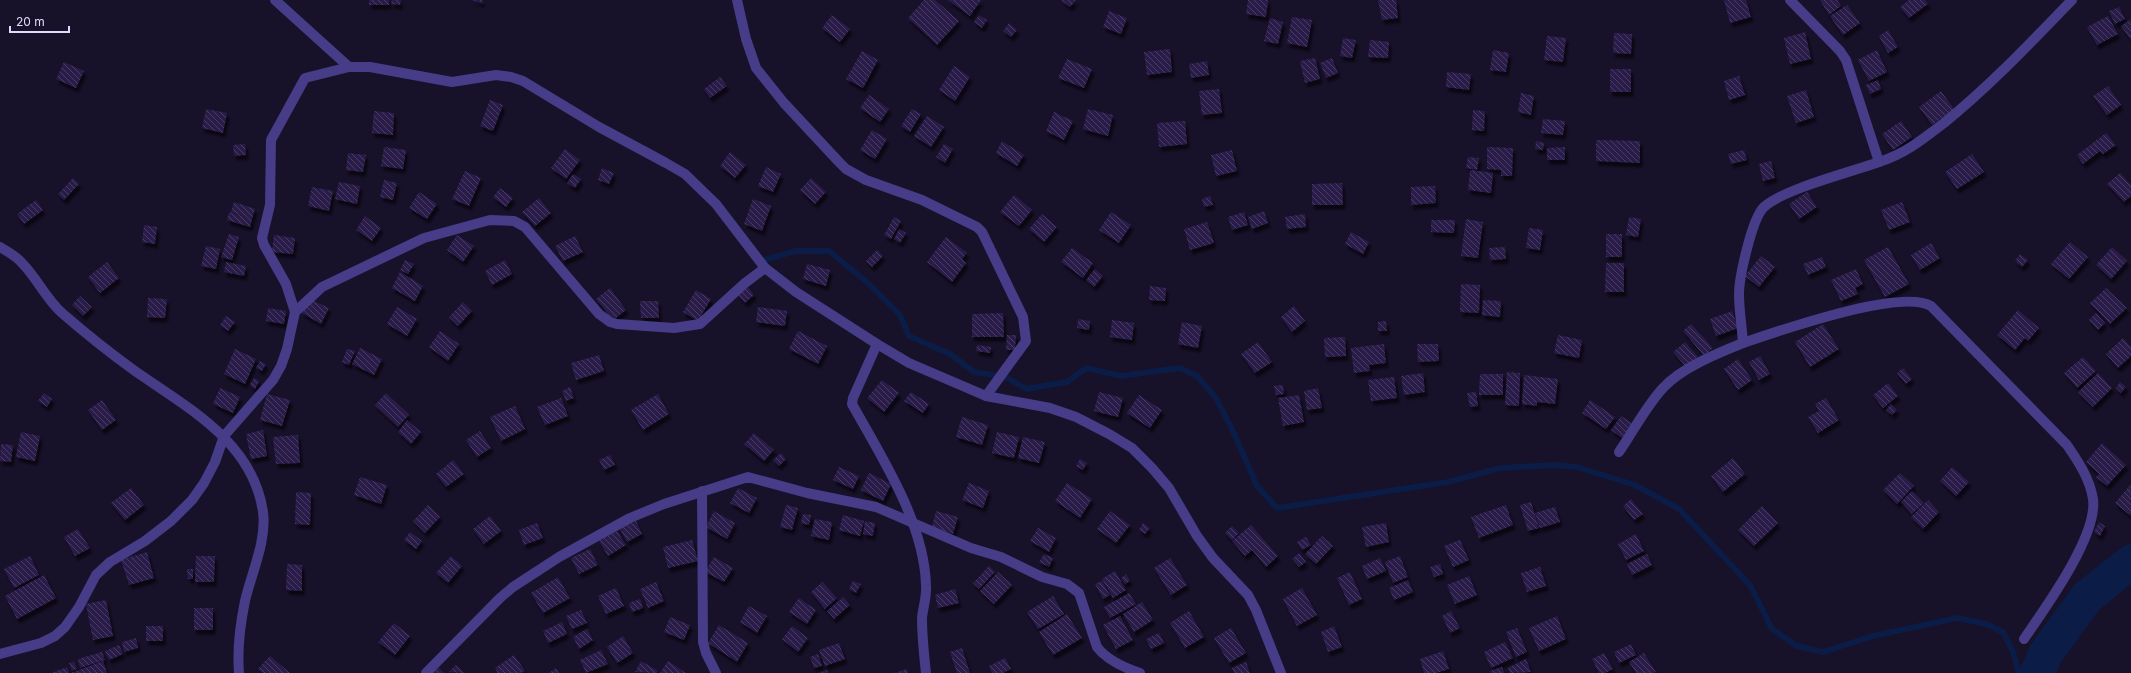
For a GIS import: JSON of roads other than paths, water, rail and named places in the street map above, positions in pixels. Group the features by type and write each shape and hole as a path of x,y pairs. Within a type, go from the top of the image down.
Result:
{"street":[{"path":"275,0 349,67"},
{"path":"737,0 746,39 758,72 812,136 838,162 846,169 866,180 922,200 977,227 986,239 1023,317 1026,336 1026,342 986,396"},
{"path":"1790,0 1840,51 1846,60 1879,162"},
{"path":"1743,342 1739,294 1740,278 1756,220 1763,208 1778,198 1897,156 1913,148 1974,99 2072,0"},
{"path":"0,654 41,643 55,636 79,607 96,575 110,562 145,540 171,521 192,500 204,483 215,462 224,436 273,380 281,366 295,312 286,284 264,245 262,238 270,205 269,147 271,140 304,78 349,67 370,67 452,82 496,75 523,81 599,128 666,162 685,174 716,204 765,268 796,292 877,344 909,363 986,396 1050,408 1070,415 1109,434 1132,448 1169,488 1197,536 1213,558 1248,595 1256,610 1281,673"},
{"path":"295,312 322,287 424,238 490,220 514,221 524,227 599,314 610,322 617,324 674,328 700,324 745,283 765,268"},
{"path":"0,247 22,262 60,312 118,358 184,405 224,436 248,469 258,490 263,514 258,560 245,600 237,648 239,673"},
{"path":"1619,452 1663,388 1677,377 1715,355 1743,342 1816,318 1885,304 1906,301 1924,302 1931,306 2067,445 2084,470 2094,500 2089,526 2081,547 2066,576 2024,639"},
{"path":"877,344 853,398 852,404 885,462 908,511 919,544 926,585 922,617 923,648 926,673"},
{"path":"426,673 513,587 559,557 617,524 664,504 748,477 807,493 876,507 971,548 1001,557 1042,576 1073,588 1079,594 1097,647 1101,652 1130,670 1140,673"},
{"path":"702,491 703,642 706,653 716,673"}],"waterway":[{"path":"761,261 796,251 829,251 869,284 900,315 909,336 950,354 974,372 1006,377 1026,389 1067,382 1086,368 1121,376 1180,368 1197,376 1216,398 1233,431 1257,486 1277,508 1448,482 1500,468 1555,465 1577,467 1635,485 1679,509 1750,585 1772,629 1797,646 1823,652 1873,636 1957,618 1986,624 2003,632 2013,652 2019,673"},
{"path":"2037,673 2046,653 2087,597 2131,562"}]}
